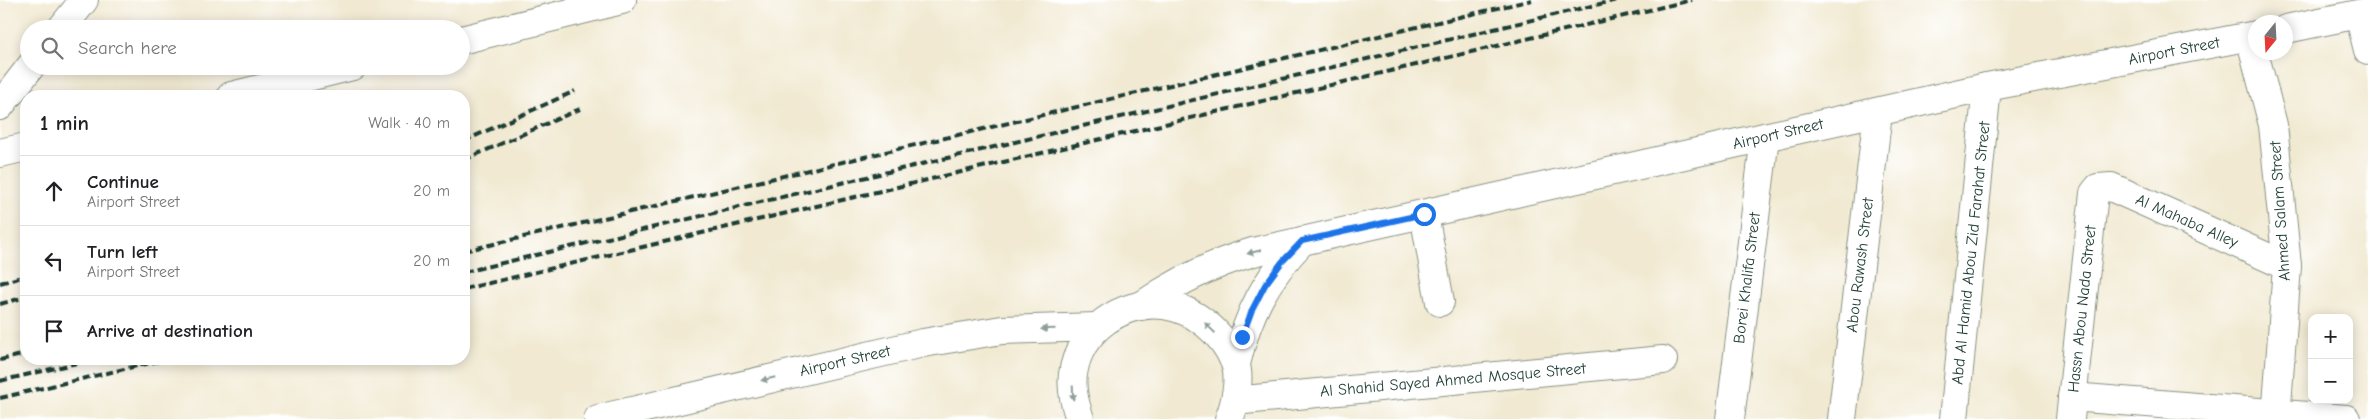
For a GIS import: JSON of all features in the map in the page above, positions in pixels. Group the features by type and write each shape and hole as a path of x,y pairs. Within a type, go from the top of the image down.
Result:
{"street":[{"path":"68,20 84,0"},
{"path":"470,38 622,0"},
{"path":"2293,28 2364,13 2368,50"},
{"name":"Airport Street","path":"1141,306 1187,277 1223,261 1302,241 1987,87 2248,37"},
{"name":"Ahmed Salam Street","path":"2258,60 2273,125 2287,266 2276,416"},
{"path":"0,106 24,75"},
{"path":"255,90 316,75"},
{"name":"Abd Al Hamid Abou Zid Farahat Street","path":"1954,419 1987,87"},
{"name":"Abou Rawash Street","path":"1842,419 1878,112"},
{"name":"Borei Khalifa Street","path":"1730,419 1765,137"},
{"path":"0,153 20,148"},
{"name":"Al Mahaba Alley","path":"2094,199 2094,193 2098,188 2111,187 2287,266"},
{"name":"Hassn Abou Nada Street","path":"2071,408 2094,199"},
{"path":"1424,214 1440,302"},
{"path":"1239,398 1242,337 1252,310 1265,285 1282,262 1302,241"},
{"path":"1080,419 1073,401 1073,374 1081,349 1096,328 1118,313 1141,306 1164,305 1188,311 1213,330 1224,342 1239,398"},
{"name":"Airport Street","path":"598,419 923,343 1002,330 1096,328"},
{"name":"Al Shahid Sayed Ahmed Mosque Street","path":"1239,398 1663,360"},
{"path":"2071,408 2346,419"}],"railway":[{"path":"470,250 1532,0"},
{"path":"470,271 1617,0"},
{"path":"470,288 1692,0"},
{"path":"470,138 575,91"},
{"path":"470,157 580,109"},
{"path":"0,283 20,278"},
{"path":"0,304 20,299"},
{"path":"0,360 20,355"},
{"path":"0,381 68,365"},
{"path":"0,398 141,365"}],"route":[{"path":"1242,337 1252,310 1265,285 1282,262 1302,241 1424,214"}]}
